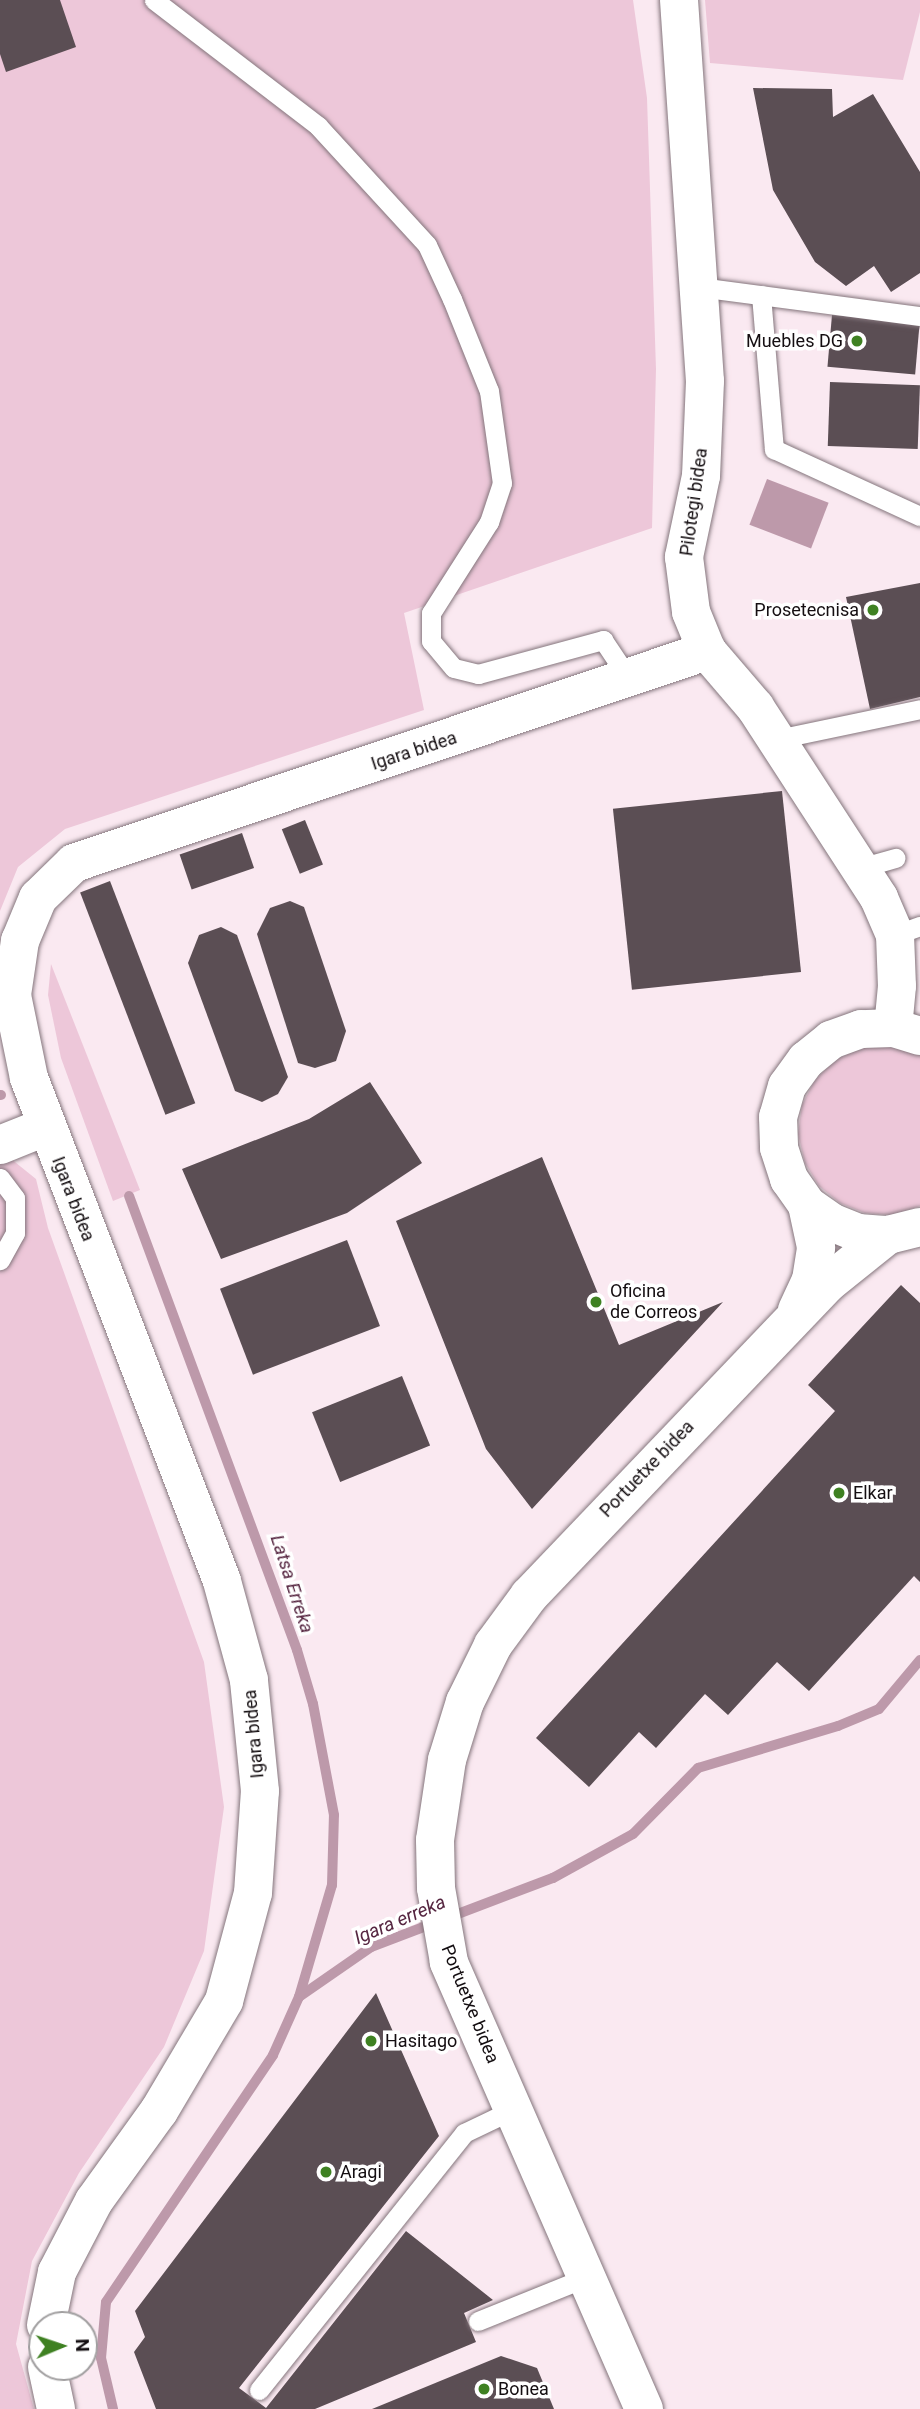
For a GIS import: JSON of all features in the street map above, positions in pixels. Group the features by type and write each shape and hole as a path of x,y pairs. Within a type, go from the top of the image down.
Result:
{"street":[{"name":"Pilotegi bidea","path":"679,0 705,382 701,476 684,557 691,612 707,651 777,739 860,868 908,930 897,986 906,1032"},
{"name":"Igara bidea","path":"49,2311 57,2273 94,2201 159,2111 224,2001 253,1893 260,1791 249,1680 222,1581 29,1078 12,995 20,941 38,898 74,863 707,651"},
{"path":"904,1231 849,1229 807,1205 789,1179 779,1148 778,1116 788,1086 806,1060 831,1040 861,1029 906,1032"},
{"path":"0,1145 46,1127"},
{"name":"Portuetxe bidea","path":"793,1318 811,1280 816,1247 807,1205"},
{"name":"Portuetxe bidea","path":"644,2409 449,1962 436,1888 435,1840 447,1760 466,1702 493,1645 528,1595 606,1510 793,1318 904,1231"},
{"path":"50,2381 56,2409"}],"lane":[{"path":"155,0 318,126 427,245 452,299 489,391 502,483 489,522 431,613 431,641 454,668 478,674 603,640 629,679"},
{"path":"699,287 920,316"},
{"path":"761,295 774,449 920,516"},
{"path":"777,739 920,709"},
{"path":"860,868 896,858"},
{"path":"0,1178 15,1198 15,1233 0,1260"},
{"path":"259,2390 464,2133 514,2109"},
{"path":"478,2321 587,2277"}],"shaded area":[{"path":"0,0 633,0 647,98 656,369 652,528 404,613 424,710 65,829 18,867 0,911"},
{"path":"705,0 920,0 920,12 903,80 710,63"},
{"path":"767,479 829,503 811,548 749,525"},
{"path":"51,964 140,1190 113,1201 61,1058 48,995"},
{"path":"890,1045 920,1054 920,1206 892,1215 865,1213 840,1203 819,1186 805,1163 798,1134 802,1105 815,1080 835,1060 861,1048"},
{"path":"0,1150 36,1179 48,1228 204,1662 224,1807 204,1951 164,2047 79,2173 32,2261 16,2344 34,2409 0,2409"}],"building":[{"path":"0,0 60,0 76,47 6,72 0,54"},
{"path":"753,88 832,89 833,117 873,94 920,172 920,273 891,292 874,266 846,286 815,262 773,190"},
{"path":"832,315 920,323 915,374 827,367"},
{"path":"830,382 920,385 918,449 828,446"},
{"path":"920,583 920,697 870,709 846,597"},
{"path":"782,791 801,972 632,990 613,809"},
{"path":"305,820 323,865 300,874 282,829"},
{"path":"242,833 254,868 192,889 180,854"},
{"path":"110,881 195,1103 165,1115 80,892"},
{"path":"290,901 304,907 346,1031 336,1061 315,1068 298,1063 257,934 270,908"},
{"path":"221,927 237,935 288,1077 278,1094 262,1102 235,1091 188,963 199,935"},
{"path":"370,1082 422,1163 347,1213 221,1259 182,1169 309,1119"},
{"path":"542,1157 619,1345 723,1302 532,1509 486,1449 396,1221"},
{"path":"347,1240 380,1326 253,1375 220,1289"},
{"name":"Elkar","path":"901,1285 920,1303 920,1582 914,1576 809,1691 777,1662 728,1715 705,1694 656,1748 639,1732 589,1787 536,1738 835,1411 808,1385"},
{"path":"402,1376 430,1446 340,1482 312,1412"},
{"name":"Aragi","path":"376,1993 439,2136 239,2388 266,2408 406,2231 493,2300 464,2313 476,2342 315,2409 156,2409 134,2352 145,2337 135,2311"},
{"name":"Bonea","path":"501,2356 537,2368 554,2409 372,2409"}],"waterway":[{"name":"Latsa Erreka","path":"113,2409 101,2358 106,2302 273,2055 299,1997 332,1885 334,1815 313,1704 297,1650 129,1196"},
{"name":"Igara erreka","path":"299,1997 371,1947 553,1878 633,1834 698,1768 838,1726 879,1709 920,1660"}],"place":[{"name":"Muebles DG","path":"857,341"},
{"name":"Prosetecnisa","path":"873,610"},
{"name":"Oficina de Correos","path":"596,1302"},
{"name":"Elkar","path":"839,1493"},
{"name":"Hasitago","path":"371,2041"},
{"name":"Aragi","path":"326,2172"},
{"name":"Bonea","path":"484,2389"}]}
